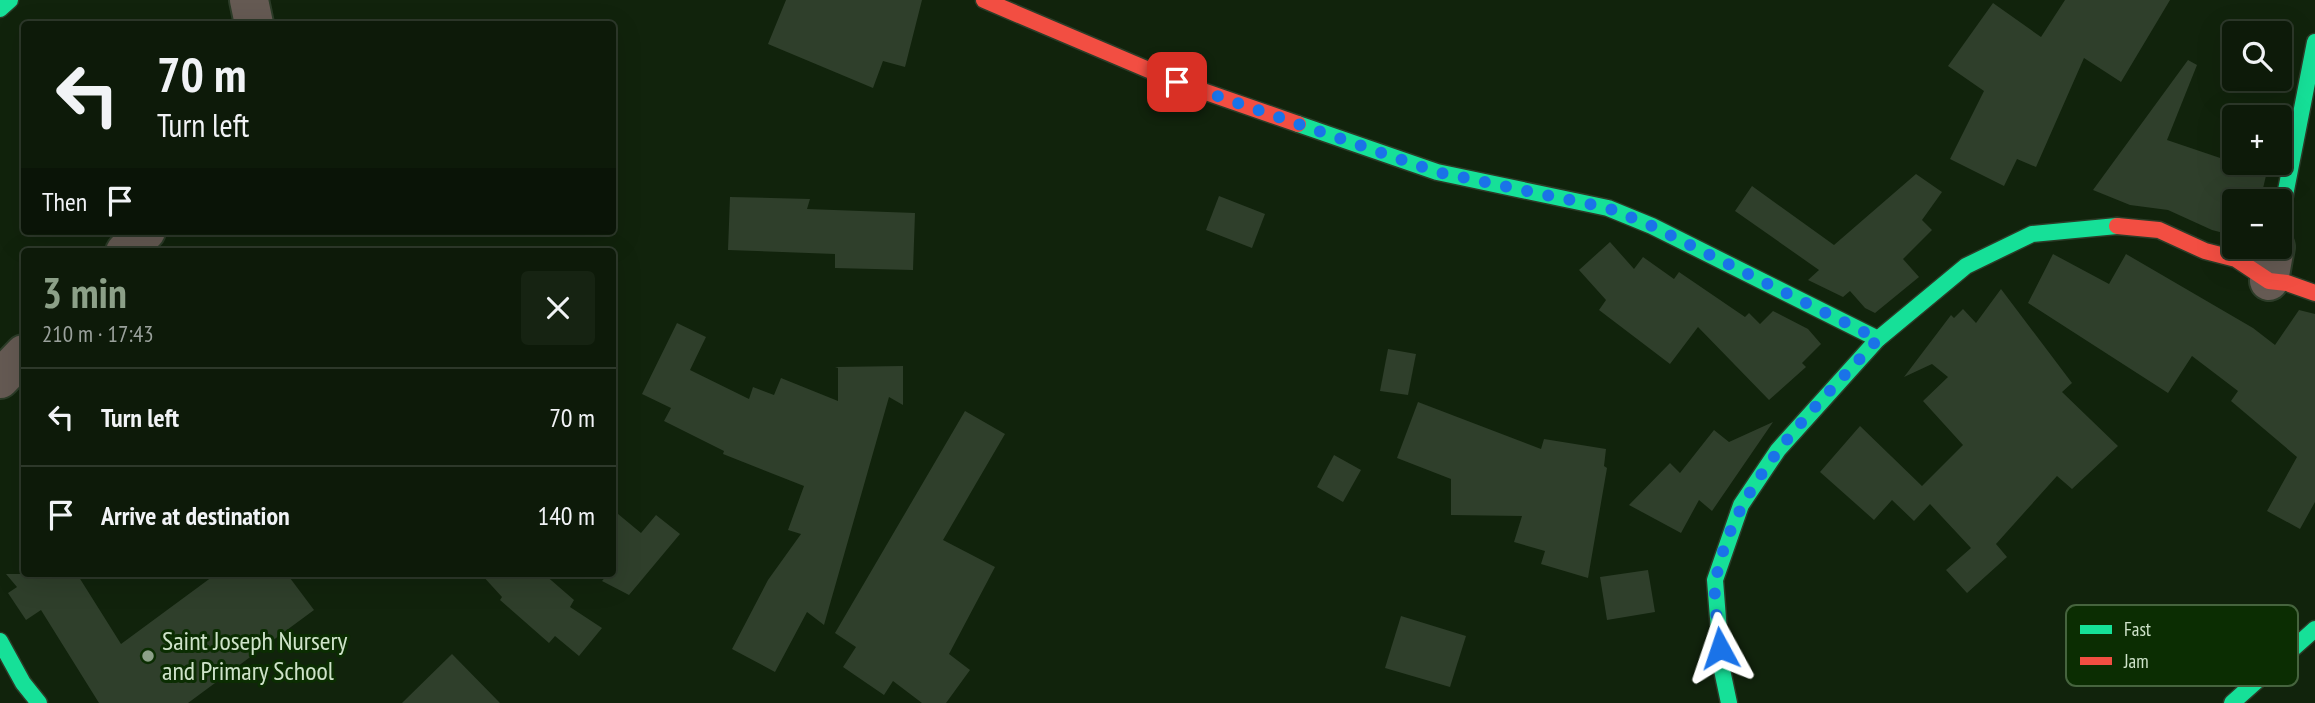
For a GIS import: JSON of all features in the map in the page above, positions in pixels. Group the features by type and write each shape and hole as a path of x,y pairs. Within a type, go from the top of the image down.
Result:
{"street":[{"path":"0,9 10,0"},
{"path":"249,0 253,21"},
{"path":"985,0 1177,82 1437,172 1608,208 1652,226 1878,339"},
{"path":"2286,189 2315,42"},
{"path":"1729,703 1722,670 1715,580 1741,505 1777,450 1878,339 1966,266 2032,234 2122,226 2159,230 2205,251 2272,264 2287,283 2315,293"},
{"path":"129,248 142,235"},
{"path":"0,379 21,357"},
{"path":"2298,644 2315,629"},
{"path":"0,641 23,683 39,703"},
{"path":"2232,703 2251,686"}],"building":[{"path":"786,0 922,0 905,67 883,61 873,88 768,44"},
{"path":"2065,0 2170,0 2121,82 2084,58 2036,167 2017,159 2004,186 1950,159 1984,91 1948,66 1993,3 2041,37"},
{"path":"2188,60 2197,65 2167,140 2222,159 2222,175 2266,175 2263,189 2222,189 2222,233 2168,210 2130,205 2093,190"},
{"path":"1916,174 1942,192 1922,220 1932,230 1903,259 1919,277 1875,313 1865,308 1850,291 1843,297 1808,280 1819,270 1735,211 1752,186 1834,245"},
{"path":"1219,196 1265,214 1252,248 1206,230"},
{"path":"730,197 810,199 807,209 915,213 913,270 835,268 835,254 728,250"},
{"path":"1610,242 1634,269 1643,257 1674,279 1679,272 1745,317 1749,313 1760,324 1773,311 1808,329 1821,344 1802,363 1806,367 1769,400 1698,327 1670,364 1599,310 1606,300 1579,270"},
{"path":"2053,254 2109,284 2126,254 2253,328 2275,345 2299,310 2315,314 2315,502 2300,529 2267,511 2297,457 2231,401 2238,391 2192,356 2168,393 2028,303"},
{"path":"2001,289 2072,383 2062,392 2118,446 2072,489 2057,476 1996,544 2007,557 1967,593 1946,570 1971,548 1930,504 1914,521 1892,500 1874,520 1820,472 1860,426 1922,486 1963,445 1923,401 1948,377 1932,364 1904,377 1951,315 1954,318 1963,309 1976,323"},
{"path":"677,323 706,337 690,370 749,399 753,387 774,395 781,378 838,401 838,368 835,367 903,366 903,405 889,397 824,625 807,612 775,672 732,649 768,580 801,534 788,530 804,486 723,454 724,451 664,421 671,408 642,394"},
{"path":"1388,349 1416,354 1408,395 1380,391"},
{"path":"1418,402 1541,449 1544,439 1606,449 1604,466 1607,468 1588,578 1541,564 1545,551 1514,542 1522,516 1451,515 1451,479 1397,458"},
{"path":"965,411 1005,434 943,540 995,567 949,654 970,670 946,703 922,703 893,681 884,695 843,667 856,647 835,633"},
{"path":"1773,422 1712,511 1699,500 1681,533 1629,505 1670,463 1680,473 1714,430 1729,442"},
{"path":"1334,455 1361,470 1343,502 1317,487"},
{"path":"616,512 641,533 656,515 680,534 629,595 602,581 605,577 616,577"},
{"path":"1648,570 1655,612 1607,620 1600,577"},
{"path":"6,574 21,574 21,577 79,577 121,644 212,577 289,577 314,610 188,703 99,703 41,610 26,620 8,593 17,587"},
{"path":"484,577 547,577 574,600 570,607 602,628 579,656 555,636 549,643 500,600 502,597"},
{"path":"1401,616 1466,636 1450,687 1385,668"},
{"path":"452,654 500,703 402,703"}],"traffic: fast":[{"path":"0,9 10,0"},
{"path":"2286,189 2315,42"},
{"path":"1298,124 1437,172 1608,208 1652,226 1878,339"},
{"path":"1729,703 1722,670 1715,580 1741,505 1778,450 1878,339 1966,266 2032,234 2117,226"},
{"path":"2298,644 2315,629"},
{"path":"0,641 23,683 39,703"},
{"path":"2232,703 2251,686"}],"traffic: jam":[{"path":"984,0 1177,82 1298,124"},
{"path":"2117,226 2159,230 2205,251 2236,259 2269,281 2287,283 2315,293"}],"place":[{"name":"Saint Joseph Nursery and Primary School","path":"148,656"}],"route":[{"path":"1177,82 1437,172 1608,208 1652,226 1878,339 1777,450 1741,505 1715,580 1720,648"}]}
